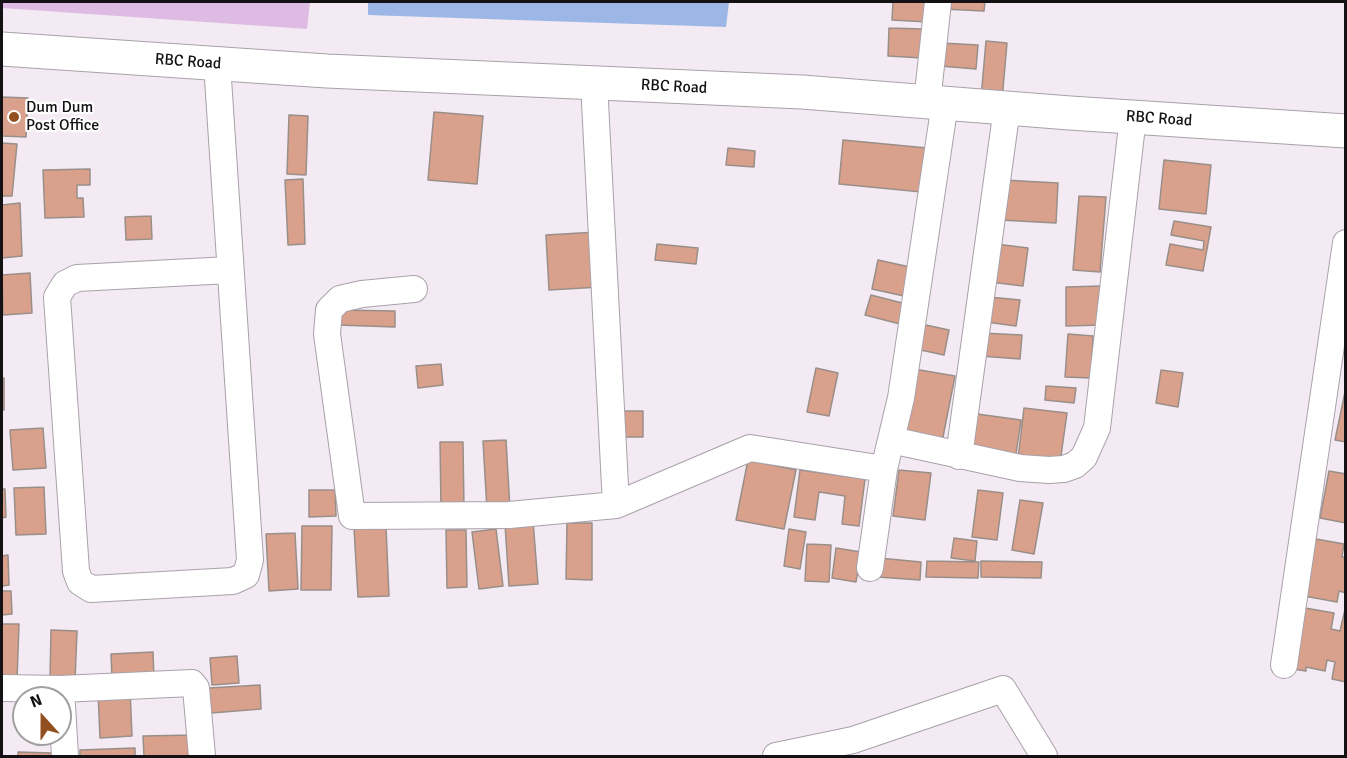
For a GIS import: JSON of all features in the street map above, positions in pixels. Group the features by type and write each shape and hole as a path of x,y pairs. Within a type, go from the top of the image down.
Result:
{"street":[{"path":"870,568 884,469 901,398 936,102 938,2"},
{"name":"RBC Road","path":"2,49 327,71 802,92 1346,131"},
{"path":"216,64 250,560 246,575 233,581 92,589 80,582 76,571 57,297 65,284 77,278 230,270"},
{"path":"594,83 616,505"},
{"path":"959,456 1007,108"},
{"path":"891,440 1020,468 1049,470 1064,469 1075,465 1089,448 1097,428 1133,117"},
{"path":"1284,665 1346,243"},
{"path":"414,289 362,294 340,299 329,310 327,334 352,516 509,515 616,505 750,447 884,469"},
{"path":"72,689 192,683 196,688 202,756"},
{"path":"776,756 853,740 1003,689 1044,756"}],"shaded area":[{"path":"2,2 310,2 307,29 2,8"}],"water":[{"path":"368,2 729,2 726,27 368,15"}],"building":[{"path":"893,2 929,2 928,22 892,20"},
{"path":"943,2 985,2 984,11 943,9"},
{"path":"889,28 923,29 922,58 888,56"},
{"path":"986,41 1007,43 1002,100 981,98"},
{"path":"941,43 978,45 976,69 940,66"},
{"name":"Dum Dum Post Office","path":"2,97 28,98 26,137 2,136"},
{"path":"434,112 483,116 477,184 428,180"},
{"path":"289,115 308,116 306,175 287,174"},
{"path":"843,140 927,148 922,192 839,184"},
{"path":"2,143 17,144 12,196 2,196"},
{"path":"728,148 755,151 754,167 726,165"},
{"path":"1164,160 1211,165 1206,214 1159,209"},
{"path":"90,169 90,185 77,185 77,198 83,198 84,217 45,218 43,170"},
{"path":"303,179 305,244 288,245 285,180"},
{"path":"1003,180 1058,183 1056,223 1000,220"},
{"path":"1079,196 1106,197 1100,272 1073,270"},
{"path":"20,203 22,256 2,258 2,205"},
{"path":"151,216 152,239 126,240 125,217"},
{"path":"1174,221 1211,227 1203,271 1166,265 1170,244 1203,250 1204,241 1171,235"},
{"path":"597,232 600,287 549,290 546,235"},
{"path":"657,244 698,248 696,264 655,260"},
{"path":"996,244 1028,248 1023,286 990,282"},
{"path":"878,260 910,267 904,296 872,289"},
{"path":"30,273 32,313 3,315 2,275"},
{"path":"1102,286 1102,325 1066,326 1066,287"},
{"path":"871,295 906,304 900,324 865,315"},
{"path":"989,297 1020,300 1016,326 986,322"},
{"path":"338,310 395,311 395,327 337,325"},
{"path":"921,324 949,330 944,355 916,349"},
{"path":"981,333 1022,335 1020,359 980,356"},
{"path":"1068,334 1093,336 1091,378 1065,377"},
{"path":"441,364 443,385 418,388 416,366"},
{"path":"816,368 838,373 829,416 807,412"},
{"path":"914,369 955,376 942,442 901,434"},
{"path":"1161,370 1183,373 1178,407 1156,403"},
{"path":"2,378 4,378 4,410 2,410"},
{"path":"1046,386 1076,388 1074,403 1045,400"},
{"path":"1346,387 1346,442 1335,440"},
{"path":"1024,408 1067,413 1060,463 1018,458"},
{"path":"616,411 643,411 643,437 615,437"},
{"path":"970,413 1021,420 1016,454 965,447"},
{"path":"43,428 46,468 13,470 10,430"},
{"path":"506,440 510,509 487,510 483,441"},
{"path":"440,442 463,442 464,509 441,509"},
{"path":"748,460 796,470 784,529 736,520"},
{"path":"800,470 865,479 859,526 842,524 845,496 819,492 815,520 794,517"},
{"path":"899,470 931,473 925,520 893,516"},
{"path":"1329,471 1346,474 1346,523 1320,518"},
{"path":"44,487 46,534 16,535 14,488"},
{"path":"2,489 5,489 6,517 2,518"},
{"path":"309,490 335,490 336,516 309,517"},
{"path":"978,490 1003,493 997,540 972,537"},
{"path":"1020,500 1043,503 1034,554 1012,550"},
{"path":"533,521 538,584 509,586 505,524"},
{"path":"567,523 592,523 592,580 566,579"},
{"path":"302,526 332,526 331,590 301,590"},
{"path":"386,527 389,596 358,597 354,528"},
{"path":"496,529 503,586 479,589 472,532"},
{"path":"789,529 806,532 800,569 784,566"},
{"path":"446,530 466,530 467,587 447,588"},
{"path":"295,533 298,589 269,591 266,534"},
{"path":"954,538 977,541 975,561 951,558"},
{"path":"1316,539 1344,544 1342,557 1346,557 1346,593 1339,591 1337,602 1304,596"},
{"path":"807,544 831,545 829,582 805,581"},
{"path":"836,548 861,552 856,582 832,578"},
{"path":"8,555 9,585 2,586 2,556"},
{"path":"879,558 921,562 920,580 878,577"},
{"path":"927,561 979,562 978,578 926,577"},
{"path":"981,561 1042,562 1041,578 981,577"},
{"path":"2,591 11,591 12,614 2,615"},
{"path":"1346,605 1346,682 1332,679 1335,662 1327,660 1325,671 1306,667 1306,671 1293,669 1305,608 1334,613 1331,629 1340,631"},
{"path":"2,624 19,624 17,681 2,681"},
{"path":"51,630 77,631 75,681 50,680"},
{"path":"153,652 154,678 112,679 111,654"},
{"path":"237,656 239,683 212,685 210,658"},
{"path":"260,685 261,709 211,713 209,688"},
{"path":"130,689 132,736 100,738 98,691"},
{"path":"193,735 194,756 144,756 143,736"},
{"path":"135,748 135,756 80,756 80,750"},
{"path":"18,752 53,753 53,756 18,756"}],"place":[{"name":"Dum Dum Post Office","path":"14,117"}]}
